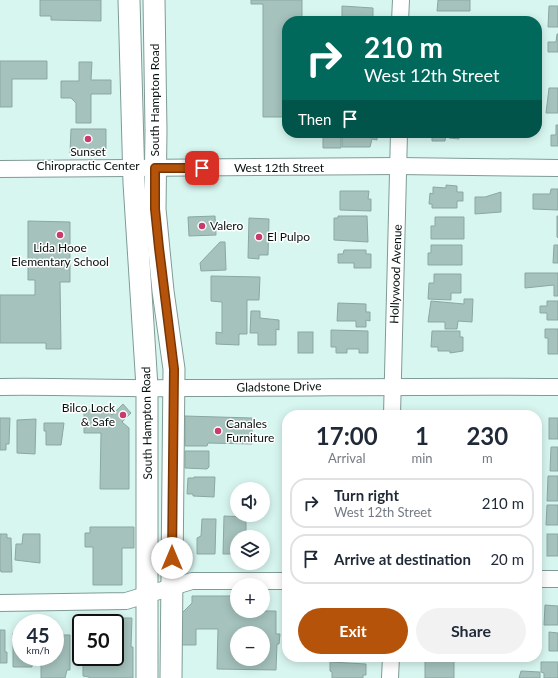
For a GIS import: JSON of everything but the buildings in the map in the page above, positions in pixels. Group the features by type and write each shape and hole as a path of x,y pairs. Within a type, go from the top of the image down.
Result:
{"main road":[{"name":"South Hampton Road","path":"129,0 133,168 137,246 143,304 147,387 147,678"},
{"name":"South Hampton Road","path":"154,0 156,216 163,292 174,369 171,678"}],"street":[{"path":"400,16 401,0"},
{"name":"Hollywood Avenue","path":"392,410 399,138"},
{"name":"West 12th Street","path":"0,169 398,166 558,168"},
{"name":"Gladstone Drive","path":"0,387 173,388 392,385 558,387"},
{"path":"542,579 558,579"},
{"path":"0,603 126,601 192,581 282,581"},
{"path":"390,678 391,662"}],"place":[{"name":"Sunset Chiropractic Center","path":"88,139"},
{"name":"Valero","path":"202,226"},
{"name":"Lida Hooe Elementary School","path":"60,235"},
{"name":"El Pulpo","path":"259,237"},
{"name":"Bilco Lock & Safe","path":"123,415"},
{"name":"Canales Furniture","path":"218,431"}],"route":[{"path":"172,558 174,369 163,292 155,209 155,168 202,168"}]}
